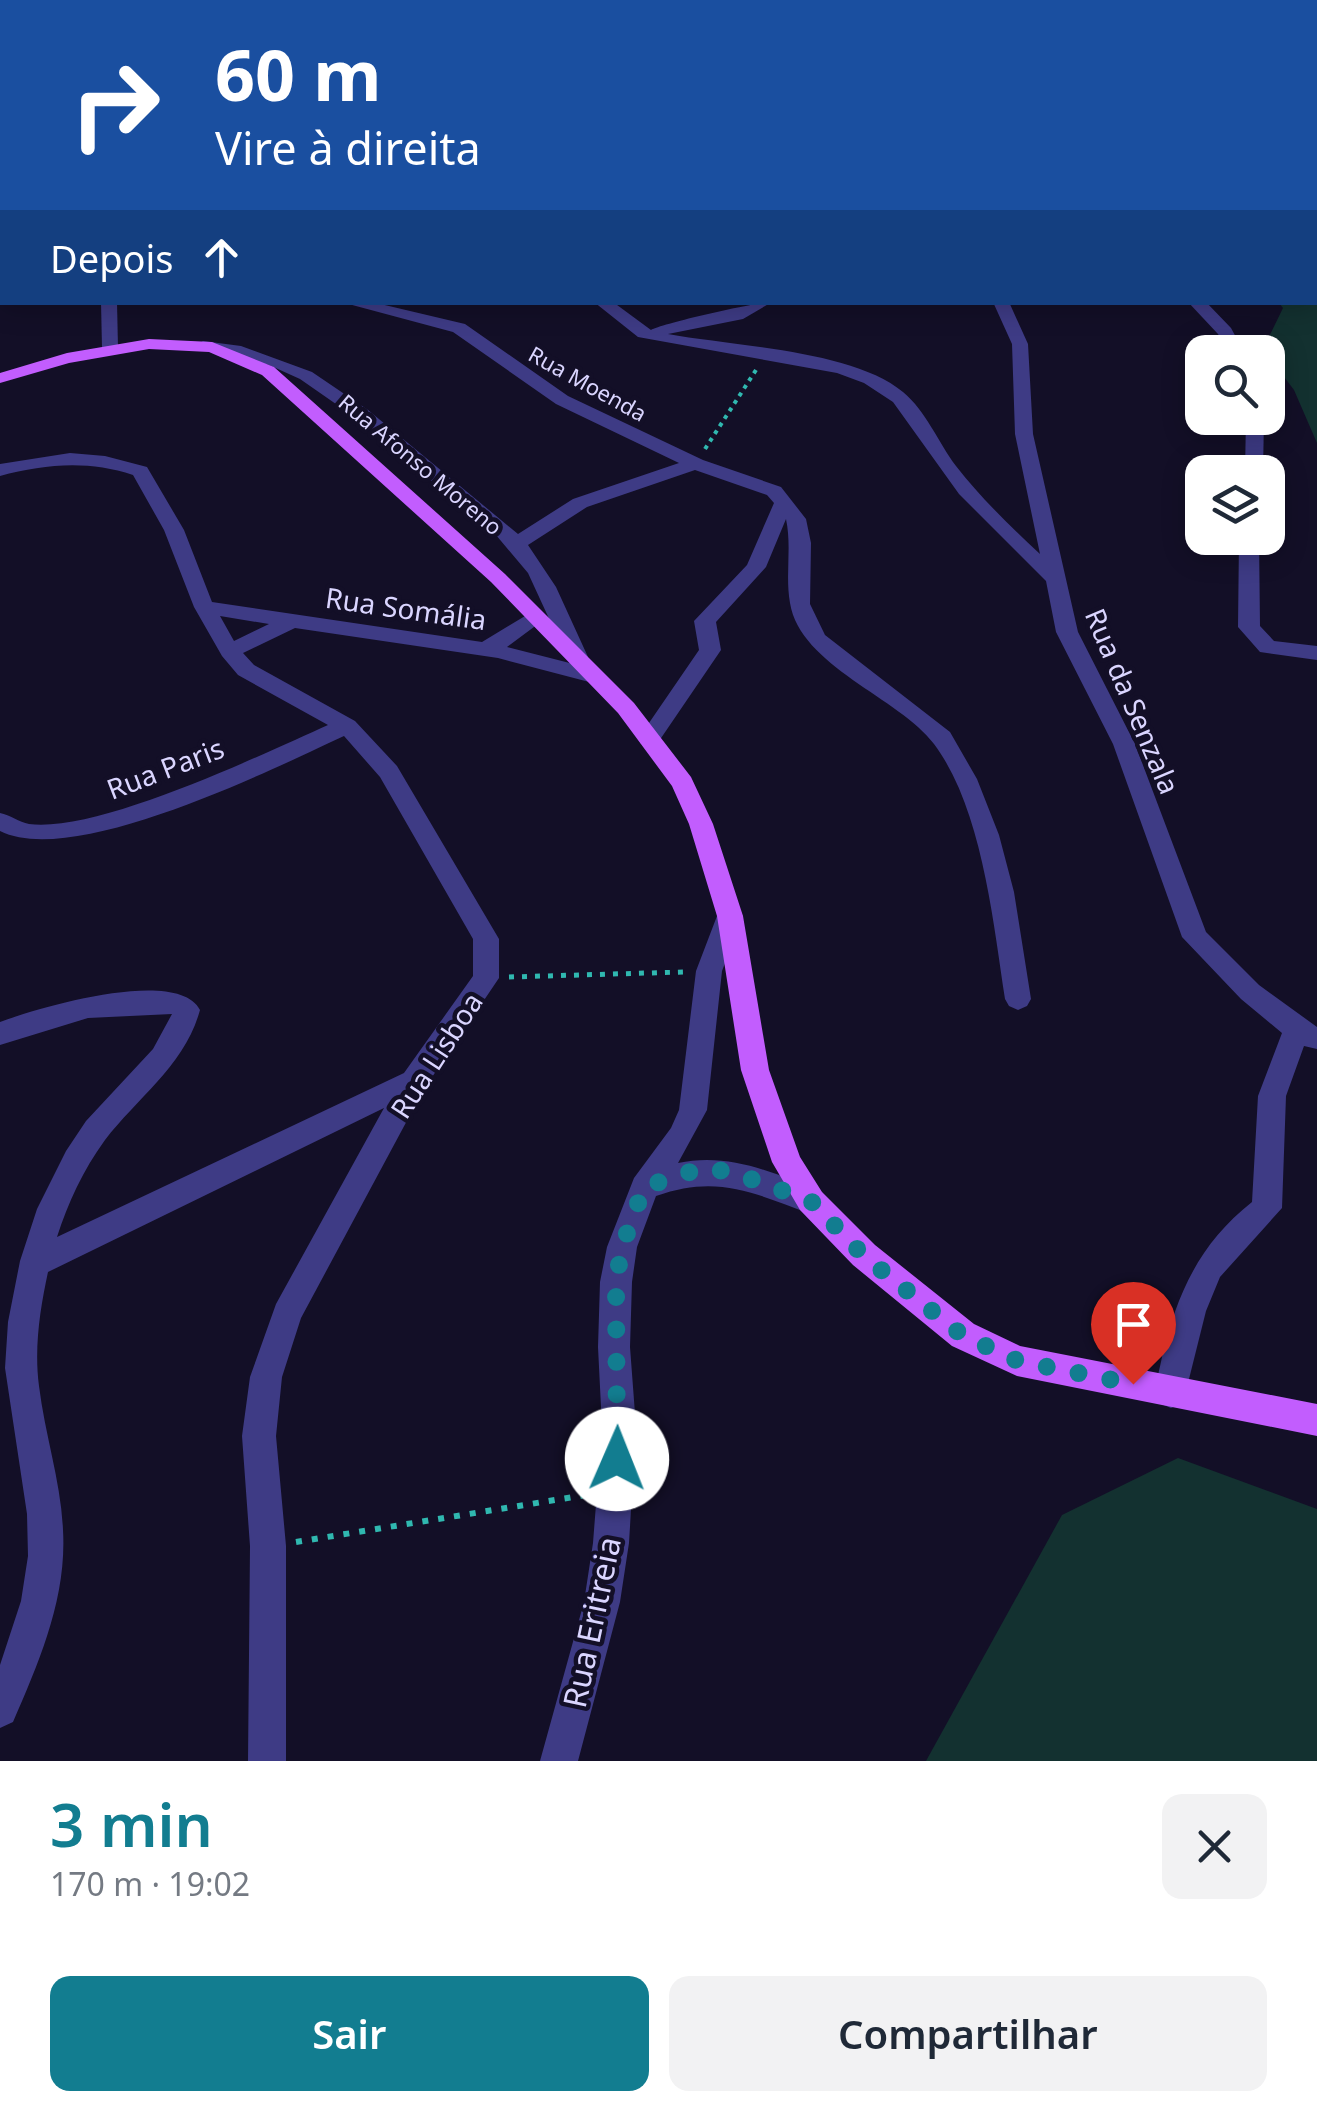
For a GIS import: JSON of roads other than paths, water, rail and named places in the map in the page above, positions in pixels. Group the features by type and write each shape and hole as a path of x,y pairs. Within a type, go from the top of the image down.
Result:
{"main road":[{"name":"Rua Afonso Moreno","path":"0,378 110,348 149,344 203,346 268,371 463,544 597,677 683,783 701,824 730,916 755,1070 787,1162 811,1201 864,1256 962,1335 1018,1361 1317,1420"}],"street":[{"path":"110,305 110,348"},
{"name":"Rua Moenda","path":"362,305 459,328 548,392 696,464 758,482 784,502"},
{"path":"606,305 644,333 854,374 888,388 903,400 942,459 1007,534 1052,576"},
{"path":"644,333 726,319 757,305"},
{"name":"Rua da Senzala","path":"1001,305 1020,344 1024,434 1067,632 1124,744 1195,938 1250,992 1307,1034"},
{"path":"1199,305 1227,335"},
{"name":"Rua Afonso Moreno","path":"203,346 244,350 282,362 327,386 517,544 542,577 576,657"},
{"name":"Rua Lisboa","path":"0,470 36,460 69,458 117,462 140,471 174,530 204,606 230,651 246,670 348,726 389,772 486,939 486,978 414,1082 278,1336 266,1378 259,1436 268,1546 268,1761"},
{"path":"517,544 577,501 610,487 696,464"},
{"path":"649,739 710,650 705,622 756,567 784,502"},
{"path":"784,502 796,519 801,543 800,604 811,630 829,649 942,738 965,778 987,835 1001,892 1018,999"},
{"path":"1249,555 1249,627 1268,647 1317,654"},
{"name":"Rua Somália","path":"204,606 289,623 486,649 555,663 597,677"},
{"path":"486,649 516,634 535,616"},
{"path":"230,651 289,623"},
{"name":"Rua Paris","path":"0,821 5,828 28,834 92,827 182,797 348,726"},
{"path":"644,1187 682,1135 693,1110 709,971 730,916"},
{"path":"0,1034 57,1014 116,1002 179,1004 187,1010 177,1035 96,1131 68,1176 52,1209 35,1262 22,1380 46,1532 45,1567 33,1620 0,1708"},
{"path":"1171,1392 1186,1319 1210,1260 1268,1208 1272,1096 1307,1034"},
{"path":"35,1262 414,1082"},
{"path":"644,1187 702,1168 742,1176 811,1201"},
{"name":"Rua Eritreia","path":"559,1761 602,1602 612,1543 619,1427 616,1282 622,1247 644,1187"}]}
